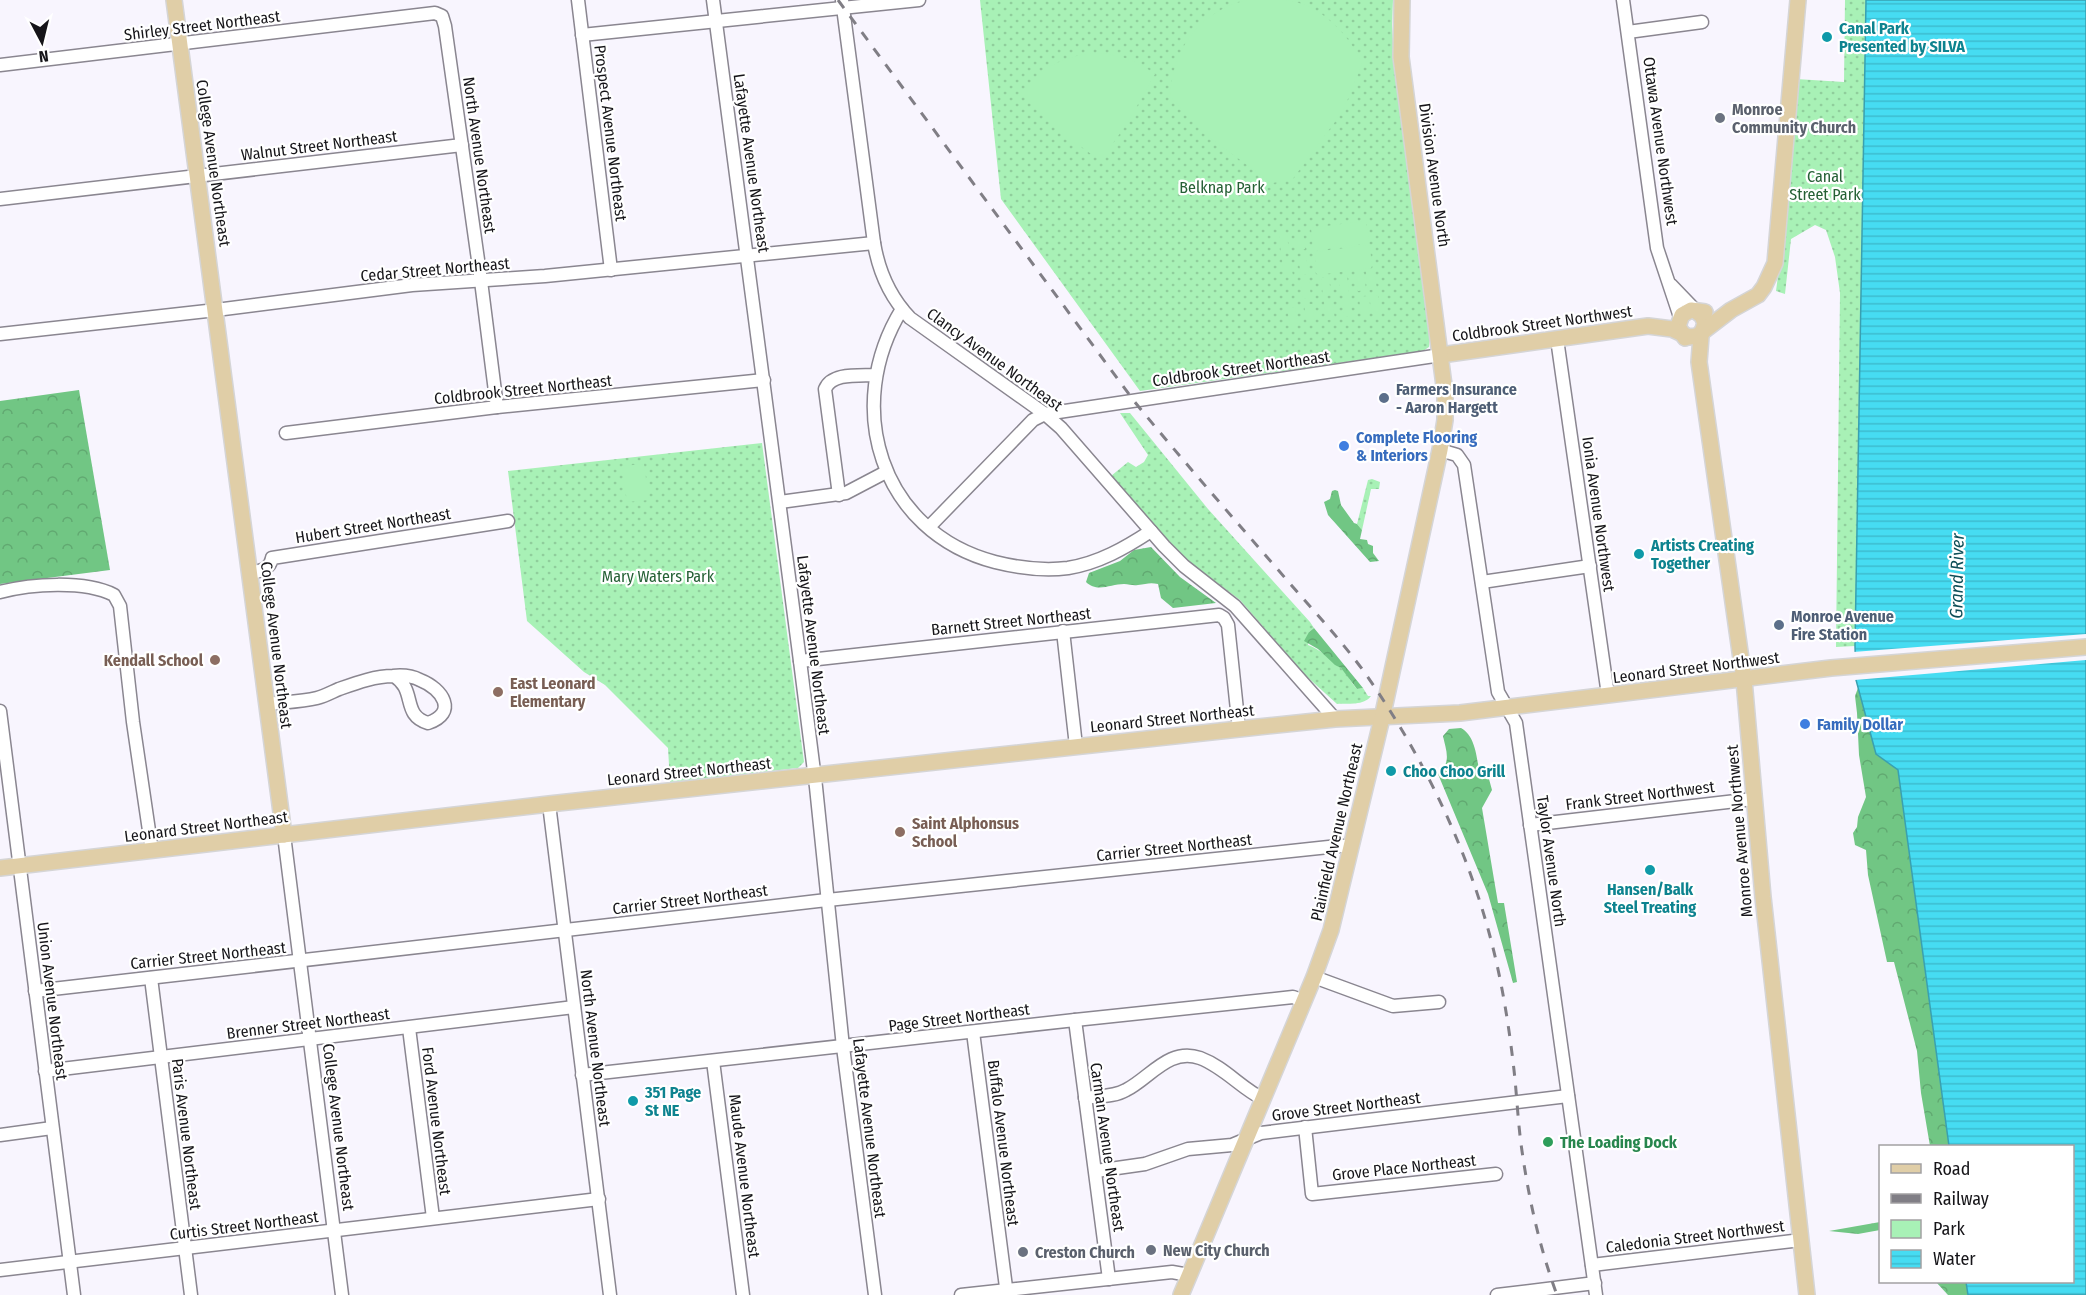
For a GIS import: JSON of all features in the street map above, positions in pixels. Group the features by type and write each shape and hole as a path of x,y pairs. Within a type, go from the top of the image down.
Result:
{"main road":[{"name":"College Avenue Northeast","path":"174,0 284,835"},
{"name":"Division Avenue North","path":"1401,0 1401,57 1441,355"},
{"path":"1768,275 1767,260 1790,0"},
{"path":"1702,332 1731,310 1758,295 1775,263 1798,0"},
{"path":"1680,316 1688,311 1731,310"},
{"name":"Ottawa Avenue Northwest","path":"1696,311 1704,320 1702,332"},
{"name":"Coldbrook Street Northwest","path":"1648,326 1660,320 1680,316"},
{"name":"Monroe Avenue Northwest","path":"1680,316 1678,326 1699,364"},
{"name":"Coldbrook Street Northwest","path":"1441,355 1648,326 1669,328 1692,337 1702,332"},
{"name":"Monroe Avenue Northwest","path":"1702,332 1699,364 1744,680 1753,799 1807,1295"},
{"name":"Plainfield Avenue Northeast","path":"1181,1295 1314,977 1329,935 1382,718 1440,450 1446,411 1441,355"},
{"name":"Leonard Street Northwest","path":"1382,718 1507,707 1854,666 2086,647"},
{"name":"Leonard Street Northeast","path":"0,868 1076,746 1335,719 1382,718"}],"street":[{"name":"Prospect Avenue Northeast","path":"578,0 611,270"},
{"name":"Lafayette Avenue Northeast","path":"713,0 800,661 843,1047 875,1295"},
{"path":"582,35 716,21 843,4 919,0"},
{"name":"Ottawa Avenue Northwest","path":"1623,0 1657,248 1680,316"},
{"name":"Clancy Avenue Northeast","path":"843,4 874,243 886,284 895,301 910,318 1045,414 1061,428 1151,531 1184,566 1235,606 1335,719"},
{"name":"Shirley Street Northeast","path":"0,66 435,13 442,16"},
{"name":"North Avenue Northeast","path":"442,16 482,281 497,407"},
{"path":"1628,32 1702,22"},
{"name":"Walnut Street Northeast","path":"0,199 462,145"},
{"name":"Cedar Street Northeast","path":"0,334 412,285 611,270 874,243"},
{"name":"Ottawa Avenue Northwest","path":"1670,284 1696,311"},
{"path":"902,309 883,349 876,375 873,411 875,432 885,472 908,507 929,527 954,546 977,556 1015,567 1041,569 1068,567 1097,560 1120,550 1151,531"},
{"name":"Ionia Avenue Northwest","path":"1557,339 1608,695"},
{"name":"Coldbrook Street Northeast","path":"1045,414 1441,355"},
{"path":"839,495 825,389 827,383 836,378 876,375"},
{"name":"Coldbrook Street Northeast","path":"286,433 497,407 764,380"},
{"path":"929,527 1034,420 1045,414"},
{"name":"Taylor Avenue North","path":"1440,450 1457,455 1464,465 1498,692 1516,723 1595,1289"},
{"path":"780,502 839,495 885,472"},
{"name":"Hubert Street Northeast","path":"249,573 266,569 272,558 508,521"},
{"path":"1482,582 1590,566"},
{"path":"0,592 26,587 60,585 106,591 114,595 120,606 133,722 152,851"},
{"name":"Barnett Street Northeast","path":"800,661 1219,615 1228,625 1239,729"},
{"path":"1063,631 1076,746"},
{"path":"267,704 319,698 351,685 394,676 420,680 441,694 445,702 445,711 441,718 428,723 420,721 413,712 407,687 394,676"},
{"name":"Union Avenue Northeast","path":"0,711 74,1295"},
{"name":"Frank Street Northwest","path":"1530,825 1753,799"},
{"name":"North Avenue Northeast","path":"549,804 610,1295"},
{"name":"College Avenue Northeast","path":"284,835 342,1295"},
{"name":"Carrier Street Northeast","path":"35,991 828,900 1350,846"},
{"path":"1314,977 1393,1006 1439,1002"},
{"name":"Paris Avenue Northeast","path":"151,978 191,1295"},
{"name":"Page Street Northeast","path":"582,1075 1293,997 1304,1001"},
{"name":"Brenner Street Northeast","path":"45,1071 574,1007"},
{"name":"Carman Avenue Northeast","path":"1075,1020 1109,1279"},
{"name":"Ford Avenue Northeast","path":"409,1028 434,1218"},
{"name":"Buffalo Avenue Northeast","path":"973,1032 1007,1293"},
{"path":"1085,1098 1124,1092 1162,1063 1193,1056 1210,1063 1263,1099"},
{"name":"Maude Avenue Northeast","path":"713,1061 743,1295"},
{"name":"Grove Street Northeast","path":"1096,1171 1133,1167 1188,1149 1232,1145 1261,1133 1568,1096"},
{"name":"Grove Place Northeast","path":"1305,1127 1312,1194 1496,1174"},
{"path":"0,1135 52,1128"},
{"name":"Curtis Street Northeast","path":"0,1270 599,1199"},
{"name":"Caledonia Street Northwest","path":"1592,1265 1802,1240"},
{"path":"961,1295 1007,1293 1172,1272 1189,1275"},
{"path":"1497,1295 1595,1289"}],"green space":[{"name":"Belknap Park","path":"980,0 1393,0 1395,75 1430,337 1429,347 1423,351 1140,391 1001,199"},
{"path":"1248,0 1286,0 1299,3 1322,14 1350,42 1362,64 1343,111 1292,180 1272,183 1203,133 1170,96 1177,62 1192,34 1216,13"},
{"name":"Canal Street Park","path":"1845,0 1866,0 1855,646 1836,647 1840,293 1835,257 1826,230 1815,225 1791,239 1785,294 1776,291 1785,223 1796,79 1844,82"},
{"path":"1097,53 1128,59 1155,74 1128,122 1104,156 1095,157 1060,131 1021,93 1037,76 1054,64 1074,56"},
{"path":"1364,221 1369,241 1367,243 1315,251 1313,249 1311,228"},
{"path":"1303,232 1305,249 1297,251 1295,233"},
{"path":"1287,234 1289,252 1281,253 1279,235"},
{"path":"1368,245 1371,268 1318,275 1316,273 1315,252"},
{"path":"1306,256 1309,274 1301,275 1298,257"},
{"path":"1290,258 1293,276 1284,277 1282,259"},
{"path":"1374,271 1377,289 1368,290 1366,272"},
{"path":"1364,273 1366,290 1358,291 1356,274"},
{"path":"1347,275 1349,293 1341,294 1338,276"},
{"path":"1329,277 1331,295 1323,296 1321,278"},
{"path":"1309,280 1311,298 1303,299 1301,281"},
{"path":"1378,295 1380,312 1372,314 1369,296"},
{"path":"1367,296 1370,314 1361,315 1359,297"},
{"path":"1350,299 1352,316 1344,317 1342,300"},
{"path":"1332,301 1335,319 1326,320 1324,302"},
{"path":"1312,304 1315,322 1307,323 1304,305"},
{"path":"1295,307 1298,324 1290,325 1287,308"},
{"path":"79,390 110,570 0,584 0,401"},
{"path":"1120,413 1130,413 1208,509 1310,622 1314,628 1309,632 1308,645 1322,652 1341,668 1357,689 1363,688 1368,696 1371,696 1368,699 1356,703 1337,704 1304,674 1240,600 1174,548 1111,476 1128,462 1136,467 1144,462 1148,455"},
{"name":"Mary Waters Park","path":"762,443 804,762 798,768 670,782 668,748 605,685 584,672 527,621 508,471"},
{"path":"644,464 649,500 627,502 622,466"},
{"path":"1368,480 1380,482 1379,489 1371,489 1362,530 1357,524"},
{"path":"1332,491 1338,491 1341,505 1362,530 1360,539 1367,540 1368,544 1373,546 1373,553 1379,561 1370,562 1328,515 1324,502 1330,499"},
{"path":"1151,547 1180,577 1216,603 1173,608 1161,598 1158,584 1095,587 1086,582 1089,573 1120,561 1134,550"},
{"path":"1314,628 1363,688 1357,689 1341,668 1304,641"},
{"path":"1858,688 1876,754 1898,770 1949,1145 1930,1145 1917,1051 1894,962 1887,962 1868,875 1866,850 1855,845 1853,833 1866,797 1859,755 1855,696"},
{"path":"1461,728 1473,742 1480,776 1489,779 1492,790 1482,808 1498,903 1504,903 1517,982 1513,983 1488,894 1438,774 1447,761 1443,736 1449,729"},
{"path":"1879,1222 1879,1230 1858,1234 1829,1231"},
{"path":"1937,1283 1966,1283 1968,1295 1948,1295"}],"water":[{"name":"Grand River","path":"1866,0 2086,0 2086,1295 1968,1295 1966,1283 2074,1283 2074,1145 1949,1145 1898,770 1876,754 1856,680"}],"pier":[{"path":"2086,634 2086,660 1855,680 1853,652"}],"railway":[{"path":"838,0 1134,401 1356,661 1405,735 1423,767 1469,869 1491,940 1507,1021 1528,1188 1540,1242 1557,1295"}],"place":[{"name":"Canal Park Presented by SILVA","path":"1827,37"},
{"name":"Monroe Community Church","path":"1720,118"},
{"name":"Farmers Insurance - Aaron Hargett","path":"1384,398"},
{"name":"Complete Flooring & Interiors","path":"1344,446"},
{"name":"Artists Creating Together","path":"1639,554"},
{"name":"Monroe Avenue Fire Station","path":"1779,625"},
{"name":"Kendall School","path":"215,660"},
{"name":"East Leonard Elementary","path":"498,692"},
{"name":"Family Dollar","path":"1805,724"},
{"name":"Choo Choo Grill","path":"1391,771"},
{"name":"Saint Alphonsus School","path":"900,832"},
{"name":"Hansen/Balk Steel Treating","path":"1650,870"},
{"name":"351 Page St NE","path":"633,1101"},
{"name":"The Loading Dock","path":"1548,1142"},
{"name":"New City Church","path":"1151,1250"},
{"name":"Creston Church","path":"1023,1252"}]}
